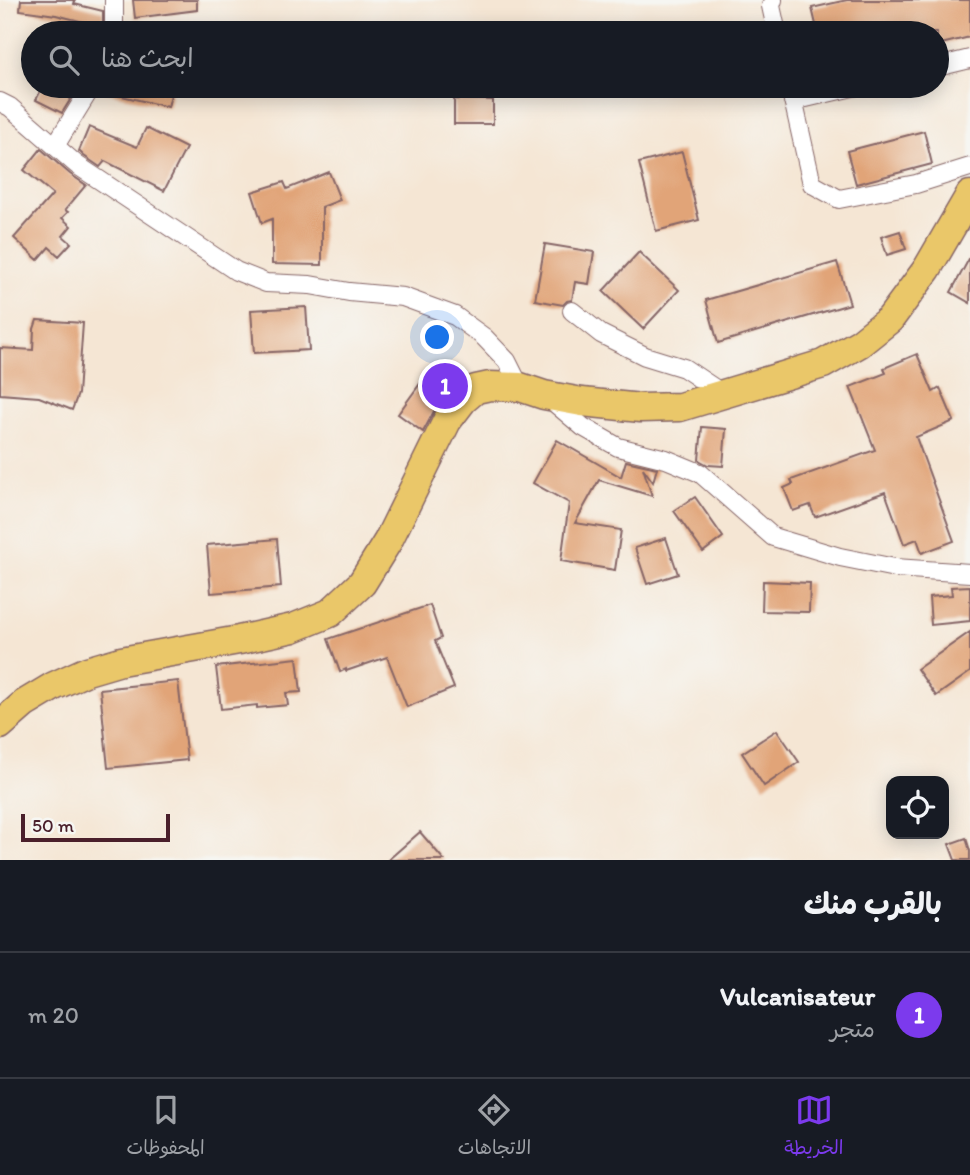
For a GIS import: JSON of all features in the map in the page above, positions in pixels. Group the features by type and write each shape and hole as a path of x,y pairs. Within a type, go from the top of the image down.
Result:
{"main road":[{"path":"0,725 24,704 87,671 121,661 293,628 330,613 362,583 388,541 447,421 463,400 476,389 490,386 532,391 582,402 641,408 680,407 822,364 860,343 890,319 927,269 970,195"}],"street":[{"path":"114,0 114,21"},
{"path":"773,0 771,6 774,21"},
{"path":"949,64 970,60"},
{"path":"55,146 85,98"},
{"path":"793,98 812,184 839,198 916,184 970,167"},
{"path":"0,102 10,107 77,165 236,271 266,283 310,285 402,297 455,316 484,337 532,391 583,427 618,447 666,459 700,473 774,537 840,557 895,568 970,573"},
{"path":"572,311 601,334 645,356 684,368 723,394"}],"building":[{"path":"21,0 75,0 74,4 103,11 103,21 80,21 20,10"},
{"path":"133,0 197,0 197,10 135,18"},
{"path":"847,0 970,0 970,37 949,42 949,21 815,21 812,8"},
{"path":"37,98 71,98 62,113 36,100"},
{"path":"130,98 170,98 168,107"},
{"path":"454,99 493,100 493,124 454,124"},
{"path":"89,127 137,147 146,128 186,148 164,191 105,161 100,167 84,156 79,151"},
{"path":"924,131 932,164 856,184 847,151"},
{"path":"41,149 86,185 65,210 68,212 62,218 71,226 63,236 71,243 59,256 49,247 38,260 14,238 53,194 24,170"},
{"path":"682,152 699,220 656,231 639,163"},
{"path":"329,172 340,200 322,207 322,265 272,264 272,219 262,223 252,192 284,182 287,189"},
{"path":"900,231 906,249 887,255 881,237"},
{"path":"545,244 594,252 589,284 575,282 572,300 563,305 535,300"},
{"path":"639,252 679,290 643,329 603,291"},
{"path":"970,257 970,303 951,292"},
{"path":"837,262 850,304 718,343 706,300"},
{"path":"306,307 309,350 254,353 251,310"},
{"path":"37,320 83,323 78,394 72,410 39,397 0,394 0,348 33,350"},
{"path":"917,354 933,392 940,388 954,421 916,437 954,541 922,553 917,539 904,544 885,492 815,517 810,505 793,511 784,488 793,484 791,480 875,450 850,387 886,373 884,368"},
{"path":"430,370 453,387 434,411 423,432 398,414"},
{"path":"702,427 726,429 723,466 708,465 699,460"},
{"path":"557,440 621,477 626,461 657,468 653,482 643,468 652,496 599,480 575,523 621,530 615,570 561,561 569,503 533,483"},
{"path":"695,497 723,537 703,552 674,511"},
{"path":"666,538 678,574 647,584 635,548"},
{"path":"277,539 281,587 211,593 207,545"},
{"path":"763,581 810,583 809,612 762,611"},
{"path":"970,586 970,621 931,625 929,597 952,595 951,587"},
{"path":"430,605 441,638 435,641 454,688 407,707 387,657 340,672 328,639"},
{"path":"970,632 970,672 936,696 917,669"},
{"path":"297,658 301,692 286,693 288,705 221,709 216,667"},
{"path":"178,681 187,760 108,768 100,689"},
{"path":"777,730 799,762 764,786 742,753"},
{"path":"420,832 444,860 388,860"},
{"path":"966,838 970,860 955,860 949,844"}],"place":[{"name":"Vulcanisateur","path":"445,386"}]}
